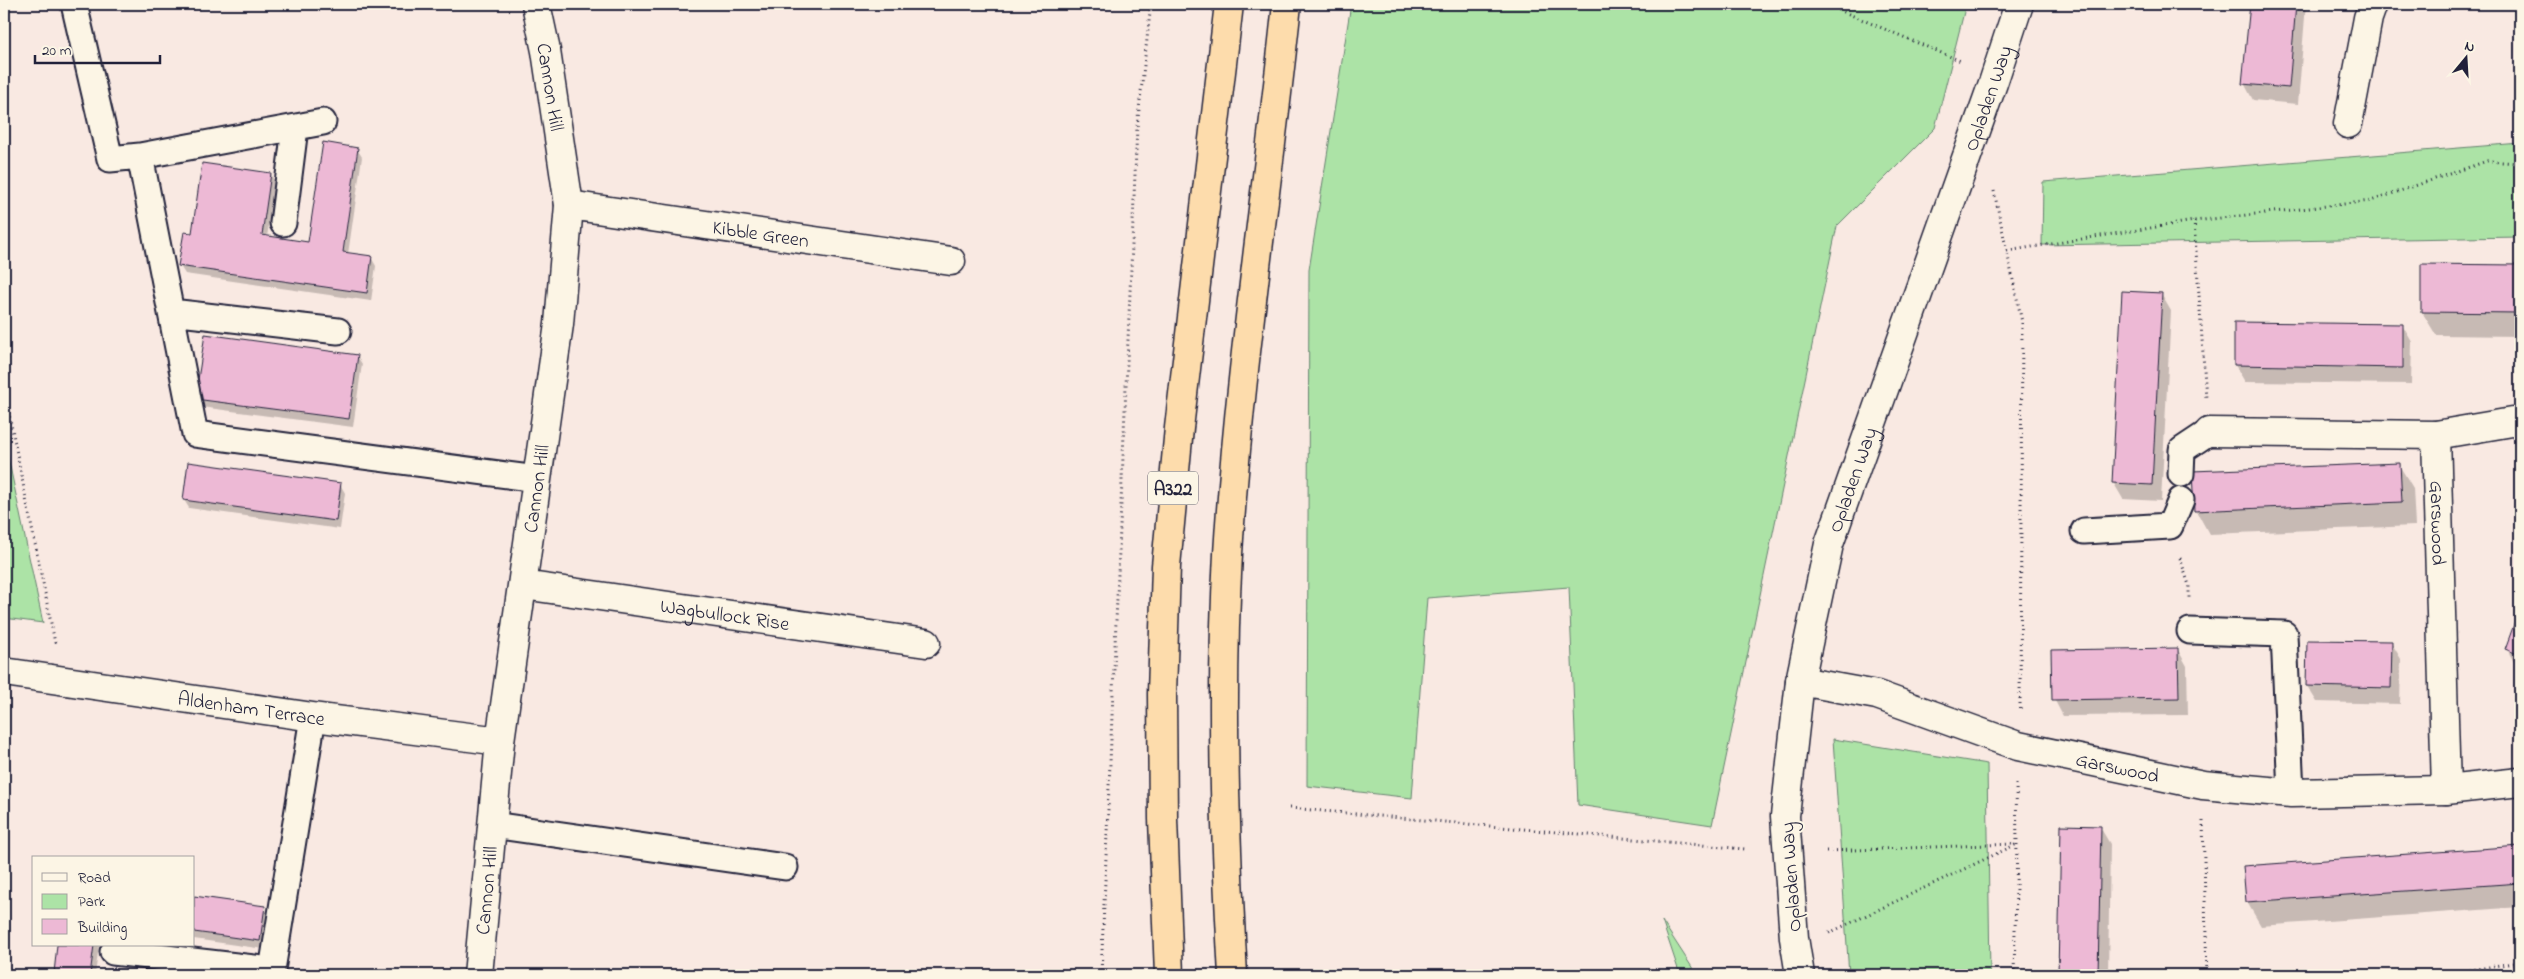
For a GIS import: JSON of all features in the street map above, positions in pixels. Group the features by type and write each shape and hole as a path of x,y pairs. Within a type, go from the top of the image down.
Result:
{"highway":[{"name":"A322","path":"1169,975 1163,819 1162,703 1166,566 1179,428 1229,4"},
{"path":"1233,975 1225,845 1223,754 1224,625 1228,551 1264,192 1287,4"}],"street":[{"name":"Cannon Hill","path":"478,975 500,740 524,585 559,324 569,205 546,52 536,4"},
{"name":"Opladen Way","path":"1800,975 1794,938 1785,816 1800,681 1829,544 2019,4"},
{"path":"2348,124 2372,4"},
{"name":"Kibble Green","path":"569,205 951,261"},
{"path":"2208,432 2436,435 2516,422"},
{"name":"Garswood","path":"2436,435 2446,790"},
{"name":"Wagbullock Rise","path":"524,585 926,643"},
{"name":"Aldenham Terrace","path":"4,672 312,717 500,740"},
{"name":"Garswood","path":"1800,681 1877,695 2018,746 2203,785 2291,793 2446,790 2520,782"}],"lane":[{"path":"74,4 110,160 323,122"},
{"path":"283,223 295,128"},
{"path":"140,156 195,434 537,479"},
{"path":"171,312 338,331"},
{"path":"2181,474 2182,450 2208,432"},
{"path":"2084,531 2170,526 2181,500"},
{"path":"2190,631 2284,634 2291,793"},
{"path":"113,952 272,970 312,717"},
{"path":"492,825 784,867"},
{"path":"1231,948 1245,975"}],"path":[{"path":"1101,975 1137,127 1151,4"},
{"path":"1825,4 1996,73"},
{"path":"2007,251 2194,221 2371,201 2487,162 2520,164"},
{"path":"1993,186 2022,322 2020,715"},
{"path":"2194,221 2208,432"},
{"path":"4,399 6,398 62,680"},
{"path":"2170,526 2189,585 2190,631"},
{"path":"2014,975 2017,844 2016,776"},
{"path":"2203,785 2206,975"},
{"path":"1290,808 1745,849"},
{"path":"1826,851 2017,844"},
{"path":"1826,934 2017,844"},
{"path":"2439,975 2520,962"}],"green space":[{"path":"1351,4 1966,4 1935,128 1837,226 1712,825 1578,805 1569,587 1427,598 1412,798 1307,786 1309,270"},
{"path":"2520,143 2520,237 2042,245 2043,182"},
{"path":"4,438 43,623 4,618"},
{"path":"1833,739 1987,764 1990,975 1849,975"},
{"path":"1662,921 1697,975 1680,975"}],"building":[{"path":"2250,4 2296,4 2289,88 2242,84"},
{"path":"323,142 358,148 343,252 372,256 367,293 178,266 184,232 192,233 202,163 271,173 262,235 308,242"},
{"path":"2421,264 2520,265 2520,313 2421,312"},
{"path":"2122,291 2162,293 2152,485 2112,483"},
{"path":"2234,322 2403,324 2403,368 2234,365"},
{"path":"205,334 358,355 349,419 195,399"},
{"path":"188,462 341,483 336,521 183,500"},
{"path":"2400,463 2402,502 2194,511 2192,471"},
{"path":"2520,608 2520,655 2505,649"},
{"path":"2307,640 2392,641 2391,688 2306,686"},
{"path":"2178,648 2179,698 2052,700 2051,650"},
{"path":"2061,825 2101,826 2098,975 2058,975"},
{"path":"2520,846 2520,883 2246,902 2243,866"},
{"path":"195,896 265,906 260,941 195,932"},
{"path":"57,946 94,946 90,975 54,973"}]}
